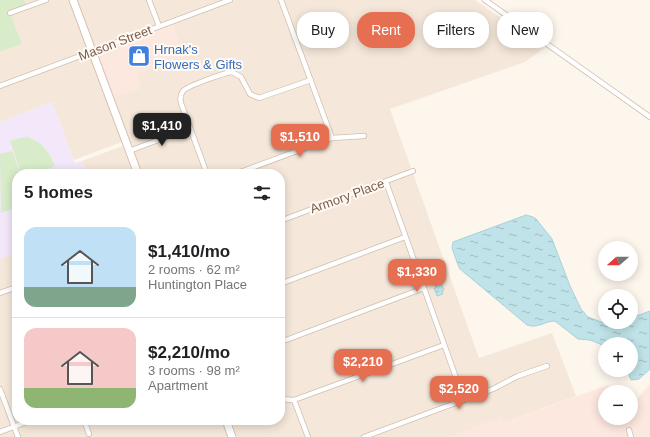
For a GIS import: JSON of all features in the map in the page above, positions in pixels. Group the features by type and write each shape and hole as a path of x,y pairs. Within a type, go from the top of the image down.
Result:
{"main road":[{"path":"73,0 136,169"},
{"path":"228,425 232,437"}],"street":[{"path":"10,13 46,0"},
{"path":"149,0 159,26"},
{"name":"Mason Street","path":"0,86 227,0"},
{"path":"281,0 332,138"},
{"path":"485,0 650,117"},
{"path":"205,169 180,100 181,94 188,87 229,72 238,74 243,79 250,94 259,98 311,80"},
{"path":"129,151 190,128"},
{"path":"248,169 332,138 364,136"},
{"name":"Armory Place","path":"285,219 413,171"},
{"path":"386,182 464,400"},
{"path":"285,282 406,237"},
{"path":"285,340 424,288"},
{"path":"0,293 12,289"},
{"path":"285,400 294,400 444,344"},
{"path":"364,437 498,387 518,376 547,366"},
{"path":"0,389 12,422"},
{"path":"294,400 308,437"},
{"path":"0,432 19,425"},
{"path":"86,425 89,434"},
{"path":"14,427 18,437"},
{"path":"629,430 631,437"}],"shaded area":[{"path":"24,0 69,0 122,142 74,160 52,102 0,122 0,52 22,44 11,15 27,9"},
{"path":"77,0 475,0 497,15 497,48 544,48 525,62 390,109 479,358 552,333 576,396 503,423 501,418 449,437 237,437 233,425 285,425 285,169 140,169 114,97 140,88 136,73 183,57 171,20 96,47 93,43"},
{"path":"171,22 184,57 136,73 140,88 110,99 93,52"},
{"path":"52,102 75,163 82,161 85,169 12,169 12,255 0,259 0,122"},
{"path":"123,146 131,169 85,169 82,161"},
{"path":"12,255 12,425 224,425 228,437 0,437 0,259"},
{"path":"650,384 650,437 449,437 501,417 503,423 598,389 598,425 638,425 638,398"}],"green space":[{"path":"0,0 24,0 28,9 11,15 22,44 0,52"},
{"path":"28,137 38,142 45,148 55,166 47,169 19,169 10,141"},
{"path":"12,151 18,169 12,169 12,209 1,213 0,154"}],"water":[{"path":"526,215 533,217 552,239 570,286 581,309 588,317 598,321 598,329 638,329 638,315 650,311 650,369 639,379 631,380 630,377 638,377 638,337 598,337 598,343 590,340 578,339 555,321 534,326 527,325 460,269 452,248 453,242"},
{"path":"441,283 444,290 442,291 443,294 437,296 434,288 436,288 435,285"}],"place":[{"name":"Hrnak's Flowers & Gifts","path":"139,56"}]}
